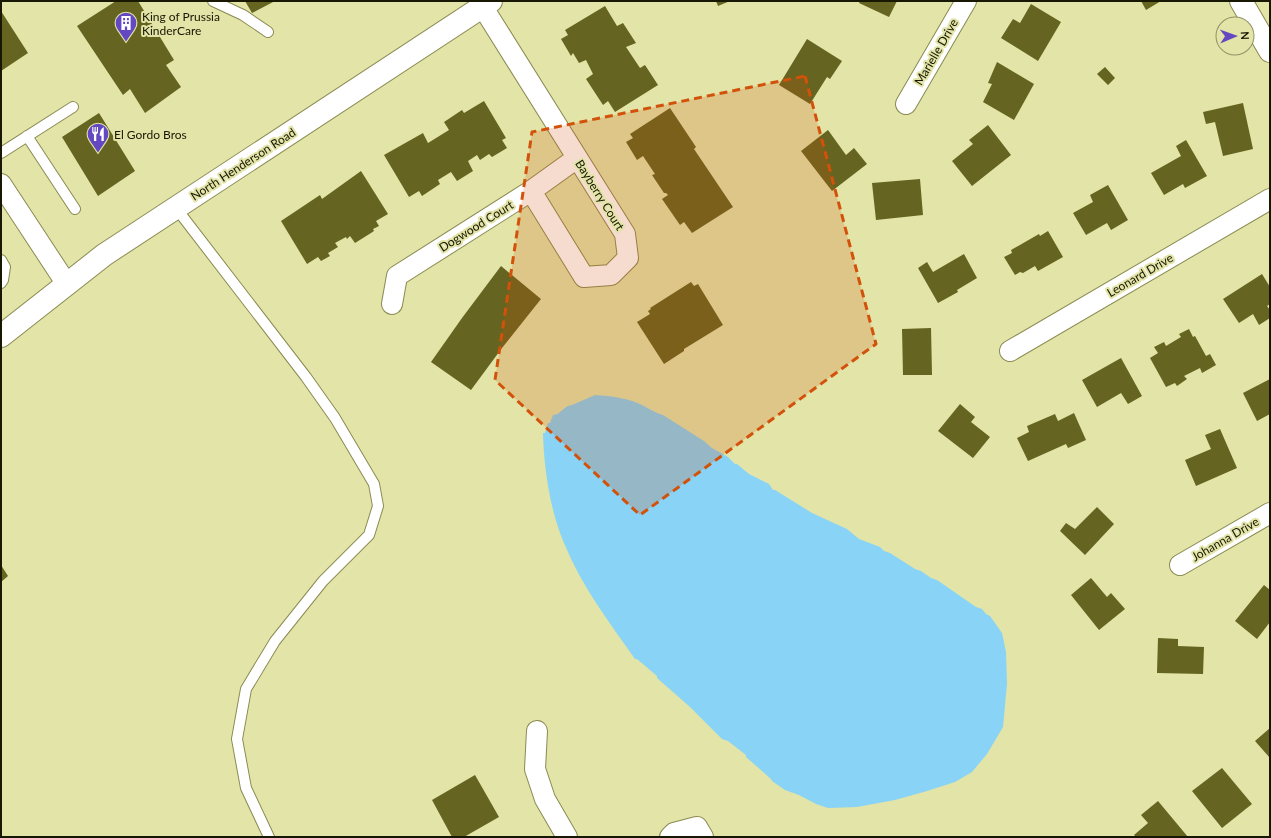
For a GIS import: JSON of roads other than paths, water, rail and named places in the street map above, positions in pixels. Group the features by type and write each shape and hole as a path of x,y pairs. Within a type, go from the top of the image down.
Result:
{"main road":[{"path":"1241,1 1270,51"},
{"name":"North Henderson Road","path":"1,336 104,255 484,3"}],"street":[{"name":"Marielle Drive","path":"906,104 966,1"},
{"name":"Bayberry Court","path":"484,3 624,234 628,258 611,275 584,277 531,191"},
{"name":"Dogwood Court","path":"392,304 397,276 531,191 577,158"},
{"path":"1,184 66,284"},
{"name":"Leonard Drive","path":"1010,351 1270,199"},
{"name":"Johanna Drive","path":"1180,565 1270,513"},
{"path":"537,731 535,769 545,799 567,837"},
{"path":"670,837 674,833 696,827 703,837"}],"lane":[{"path":"213,1 243,15 268,32"},
{"path":"1,153 72,107"},
{"path":"28,136 75,209"},
{"path":"176,208 306,377 335,418 374,484 378,506 369,535 318,587 275,642 246,689 237,739 246,788 268,837"},
{"path":"1,260 5,267 3,280 1,283"}],"water":[{"path":"595,395 626,399 663,415 728,457 749,474 769,484 773,490 812,513 847,529 859,539 880,547 884,551 890,553 915,569 937,580 976,607 982,609 990,616 1002,633 1006,652 1007,684 1003,727 987,754 972,772 955,782 895,800 857,807 828,808 816,804 799,795 785,790 772,781 746,757 746,755 728,741 722,739 690,707 657,678 657,676 637,659 635,659 596,603 571,559 555,517 546,475 543,433 545,433 548,423 550,423 553,415 556,415 569,405"}],"place":[{"name":"King of Prussia KinderCare","path":"126,42"},
{"name":"El Gordo Bros","path":"98,154"}]}
